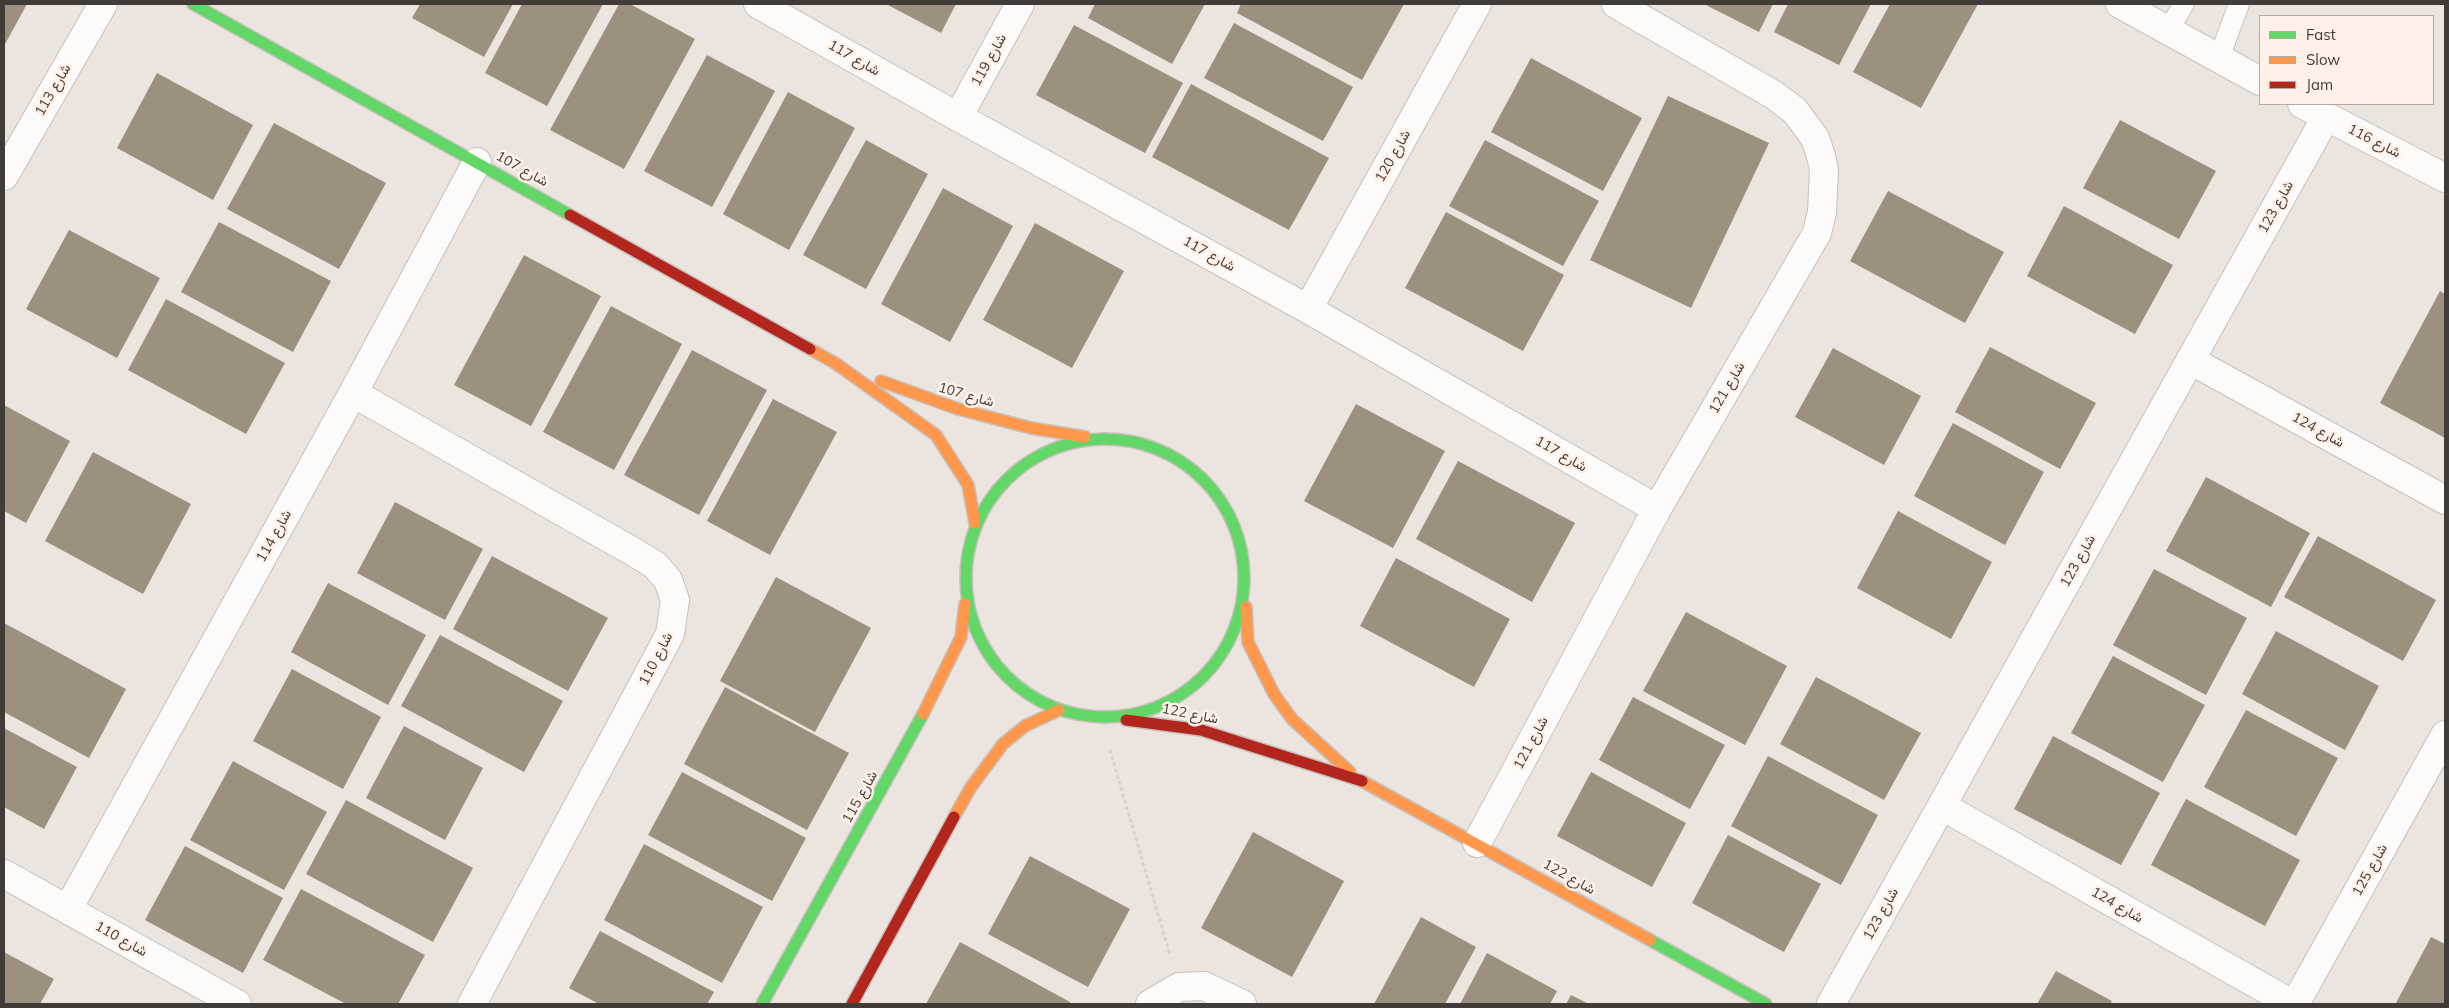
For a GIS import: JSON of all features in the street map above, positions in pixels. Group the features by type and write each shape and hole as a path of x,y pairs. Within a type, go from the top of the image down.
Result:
{"street":[{"name":"شارع 113","path":"4,176 103,4"},
{"name":"شارع 107","path":"193,4 835,363 936,435 968,485 975,524"},
{"name":"شارع 117","path":"758,4 958,117 1308,309 1657,509"},
{"name":"شارع 119","path":"958,117 1020,4"},
{"name":"شارع 120","path":"1308,309 1477,4"},
{"name":"شارع 121","path":"1477,843 1657,509 1817,233 1822,212 1824,170 1815,138 1795,111 1774,95 1616,4"},
{"path":"2120,4 2259,80"},
{"name":"شارع 116","path":"2304,105 2445,178"},
{"name":"شارع 123","path":"1831,1004 2326,117"},
{"name":"شارع 114","path":"68,909 353,393 478,162"},
{"name":"شارع 124","path":"2190,360 2445,500"},
{"name":"شارع 107","path":"835,363 958,409 1031,428 1092,438"},
{"name":"شارع 110","path":"353,393 655,565 668,580 674,600 670,634 472,1004"},
{"path":"966,597 965,560 975,524 1002,481 1043,451 1092,438"},
{"name":"شارع 122","path":"1092,438 1143,442 1187,464 1222,499 1242,546 1248,642 1261,671 1274,694 1292,719 1356,778"},
{"path":"1101,718 1152,710 1197,684 1229,644 1245,595"},
{"name":"شارع 122","path":"966,597 976,634 996,667 1025,693 1059,710 1080,716 1202,730 1356,778 1766,1004"},
{"name":"شارع 115","path":"762,1004 938,689 961,637 966,597"},
{"path":"852,1004 972,787 989,761 1003,744 1025,726 1059,710"},
{"name":"شارع 125","path":"2294,1004 2445,735"},
{"name":"شارع 124","path":"1942,806 2294,1004"},
{"name":"شارع 110","path":"4,874 237,1004"},
{"path":"1150,1004 1179,987 1204,986 1242,1004"}],"lane":[{"path":"2168,30 2184,4"},
{"path":"2219,58 2239,4"}],"path":[{"path":"1101,718 1179,987"}],"building":[{"path":"4,4 27,4 4,46"},
{"path":"420,4 513,4 484,57 412,18"},
{"path":"522,4 603,4 547,106 485,73"},
{"path":"619,4 630,4 695,39 624,169 550,130"},
{"path":"886,4 956,4 941,33"},
{"path":"1095,4 1205,4 1172,64 1088,18"},
{"path":"1241,4 1404,4 1362,80 1237,13"},
{"path":"1704,4 1773,4 1759,32"},
{"path":"1788,4 1871,4 1839,65 1774,32"},
{"path":"1890,4 1978,4 1921,108 1853,72"},
{"path":"1234,23 1353,87 1323,141 1204,78"},
{"path":"1074,25 1183,83 1145,153 1036,95"},
{"path":"707,55 775,91 712,207 644,171"},
{"path":"1531,58 1642,118 1603,191 1491,132"},
{"path":"157,73 253,125 213,200 117,148"},
{"path":"1191,84 1329,158 1289,230 1152,157"},
{"path":"788,92 855,128 789,250 723,214"},
{"path":"1668,96 1769,143 1691,308 1590,260"},
{"path":"2120,120 2216,171 2179,239 2083,188"},
{"path":"274,123 386,183 339,269 227,209"},
{"path":"866,140 928,174 866,289 803,255"},
{"path":"1485,140 1599,201 1563,266 1449,206"},
{"path":"943,188 1013,226 950,342 881,304"},
{"path":"1888,191 2004,252 1965,323 1850,261"},
{"path":"2064,206 2173,265 2135,334 2027,276"},
{"path":"1446,212 1564,275 1523,351 1405,288"},
{"path":"219,222 331,281 293,352 181,292"},
{"path":"1035,223 1124,271 1072,368 983,320"},
{"path":"69,230 160,278 117,358 26,309"},
{"path":"524,255 601,296 531,426 454,385"},
{"path":"2440,291 2445,294 2445,438 2380,403"},
{"path":"166,299 285,363 246,434 128,370"},
{"path":"611,306 682,344 614,470 543,432"},
{"path":"1990,347 2096,403 2060,469 1955,412"},
{"path":"1833,348 1921,396 1884,465 1795,417"},
{"path":"692,350 767,390 699,515 624,475"},
{"path":"773,399 837,432 770,555 707,521"},
{"path":"1356,404 1445,451 1393,548 1304,501"},
{"path":"4,405 70,441 26,523 4,511"},
{"path":"1953,423 2044,472 2005,545 1914,496"},
{"path":"93,452 191,504 143,594 45,541"},
{"path":"1458,461 1575,523 1532,602 1416,539"},
{"path":"2206,477 2310,533 2271,607 2166,551"},
{"path":"395,502 483,549 445,620 357,573"},
{"path":"1898,511 1992,562 1951,639 1857,588"},
{"path":"2318,536 2436,600 2403,661 2284,597"},
{"path":"492,556 608,618 568,691 453,629"},
{"path":"1396,558 1510,619 1474,687 1360,626"},
{"path":"2154,569 2247,618 2206,695 2113,645"},
{"path":"776,577 871,628 815,732 720,681"},
{"path":"328,583 426,635 388,705 291,652"},
{"path":"1686,612 1787,666 1745,745 1643,691"},
{"path":"4,623 126,689 89,758 4,712"},
{"path":"2276,631 2379,686 2345,750 2242,694"},
{"path":"440,635 563,701 524,772 401,706"},
{"path":"2113,656 2205,705 2163,782 2071,733"},
{"path":"292,669 381,717 343,789 253,741"},
{"path":"1816,677 1921,733 1884,800 1780,744"},
{"path":"725,687 849,753 807,830 684,764"},
{"path":"1633,697 1725,745 1690,809 1599,760"},
{"path":"2246,710 2338,758 2296,836 2204,787"},
{"path":"404,726 483,768 445,840 366,798"},
{"path":"4,728 77,767 44,829 4,807"},
{"path":"2053,736 2160,793 2121,865 2014,809"},
{"path":"1768,756 1878,815 1841,885 1731,826"},
{"path":"233,761 327,812 284,890 190,840"},
{"path":"682,772 806,838 772,901 648,835"},
{"path":"1591,772 1686,823 1652,887 1557,836"},
{"path":"2186,799 2300,860 2265,926 2151,865"},
{"path":"346,800 473,868 433,942 306,874"},
{"path":"1253,832 1344,881 1292,977 1201,928"},
{"path":"1728,835 1821,884 1784,952 1692,903"},
{"path":"644,844 763,907 722,983 604,920"},
{"path":"185,846 283,898 243,973 145,920"},
{"path":"1030,856 1130,909 1088,987 988,934"},
{"path":"301,889 425,955 398,1004 346,1004 263,960"},
{"path":"1421,917 1476,947 1445,1004 1374,1004"},
{"path":"600,931 714,992 707,1004 599,1004 569,988"},
{"path":"2431,937 2445,944 2445,1004 2397,1004 2396,1003"},
{"path":"960,942 1070,1002 1069,1004 926,1004"},
{"path":"4,952 54,979 40,1004 4,1004"},
{"path":"1487,953 1557,991 1550,1004 1460,1004"},
{"path":"2056,971 2112,1001 2110,1004 2037,1004"},
{"path":"1571,995 1589,1004 1566,1004"}],"traffic: fast":[{"path":"193,4 570,215"},
{"path":"1119,439 1158,449 1171,455 1204,479 1221,501 1234,525 1242,551 1244,578 1242,605 1234,631 1221,655 1204,677 1182,694 1158,707 1119,717 1091,717 1052,707 1039,701 1006,677 997,666 982,644 968,605 966,564 976,525 982,512 1006,479 1017,470 1039,455 1078,441 1119,439"},
{"path":"762,1004 923,714"},
{"path":"1650,940 1766,1004"}],"traffic: slow":[{"path":"810,349 835,363 936,435 968,485 975,523"},
{"path":"881,381 958,409 1031,428 1085,437"},
{"path":"923,714 961,637 965,604"},
{"path":"1246,607 1248,642 1274,694 1292,719 1350,772"},
{"path":"954,817 971,787 1003,744 1025,726 1059,710"},
{"path":"1362,781 1650,940"}],"traffic: jam":[{"path":"570,215 810,349"},
{"path":"1126,720 1201,730 1362,781"},
{"path":"852,1004 954,817"}]}
